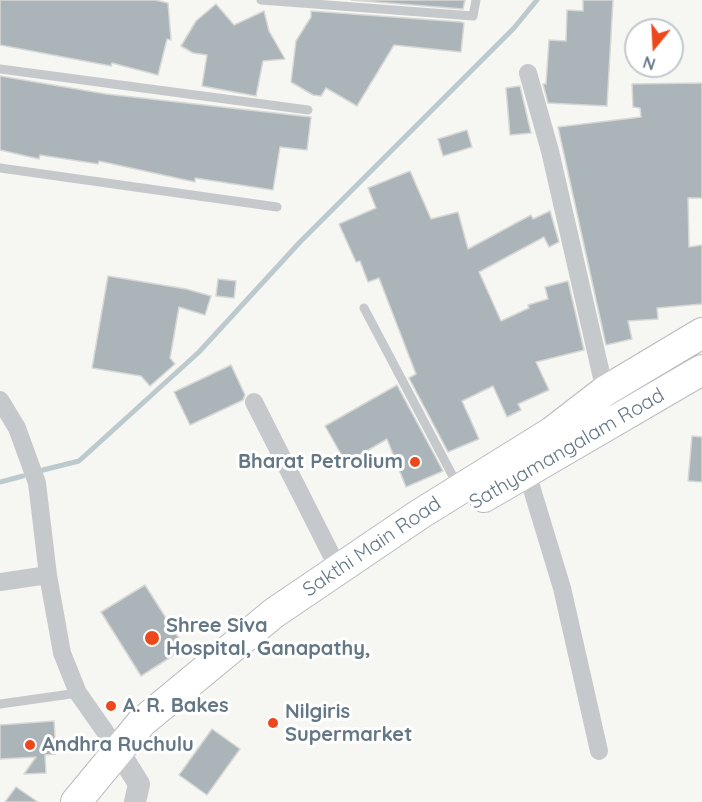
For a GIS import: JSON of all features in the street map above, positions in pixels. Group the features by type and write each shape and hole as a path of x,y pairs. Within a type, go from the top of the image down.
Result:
{"highway":[{"name":"Sakthi Main Road","path":"76,802 123,757 142,722 274,613 460,489 552,432 605,391 702,333"},
{"name":"Sathyamangalam Road","path":"102,802 123,757 280,631 415,538 702,370"}],"street":[{"path":"528,73 550,151 605,391"},
{"path":"0,400 17,428 37,483 48,575 62,652 78,693 139,784 135,802"},
{"path":"254,402 339,570"},
{"path":"527,472 562,588 599,751"},
{"path":"0,582 48,575"}],"lane":[{"path":"261,0 473,16 476,0"},
{"path":"0,69 308,110"},
{"path":"0,168 277,207"},
{"path":"364,308 460,489"},
{"path":"0,704 78,693"}],"building":[{"path":"0,0 155,0 168,3 171,40 167,39 158,75 112,63 111,66 0,45"},
{"path":"351,0 465,0 463,9"},
{"path":"583,0 613,0 607,106 548,103 543,84 546,84 549,40 566,41 567,10 583,11"},
{"path":"216,4 234,25 264,11 269,31 285,59 263,61 256,96 202,86 207,55 193,53 181,46 196,21"},
{"path":"311,11 461,22 464,23 461,52 394,45 357,106 326,88 321,96 313,95 291,82 296,41 311,17"},
{"path":"0,76 106,94 311,117 307,150 280,147 273,190 195,178 195,182 99,161 98,164 40,155 39,159 0,150"},
{"path":"702,83 702,198 688,198 689,247 702,245 702,304 657,308 658,319 628,321 632,339 606,345 558,127 641,117 640,108 633,107 632,84"},
{"path":"520,86 531,133 510,135 506,88"},
{"path":"467,130 472,147 443,156 438,139"},
{"path":"410,171 431,219 458,212 468,249 531,215 533,219 550,211 559,242 549,247 544,237 479,272 501,321 529,308 528,305 548,299 545,287 568,281 584,350 536,362 549,390 518,404 521,410 507,417 493,386 462,401 479,439 448,452 409,378 416,374 379,278 368,282 360,261 356,262 339,224 376,208 368,188"},
{"path":"108,276 186,289 211,296 205,315 179,307 170,358 175,364 150,386 141,376 92,368"},
{"path":"218,279 236,281 234,298 216,296"},
{"path":"231,365 245,395 243,400 190,425 174,392"},
{"path":"397,385 443,471 406,487 387,439 346,463 325,426"},
{"path":"692,436 702,437 702,482 688,481"},
{"path":"145,585 185,648 141,676 101,612"},
{"path":"54,721 56,754 45,755 46,773 24,774 36,757 0,759 0,725"},
{"path":"212,729 240,749 207,795 179,775"},
{"path":"16,787 38,802 5,802"}],"waterway":[{"path":"43,470 79,461 199,352 300,242 514,28 537,0"},
{"path":"0,482 23,476"}],"place":[{"name":"Bharat Petrolium","path":"415,462"},
{"name":"Shree Siva Hospital, Ganapathy,","path":"152,638"},
{"name":"A. R. Bakes","path":"111,706"},
{"name":"Nilgiris Supermarket","path":"273,723"},
{"name":"Andhra Ruchulu","path":"30,745"}]}
